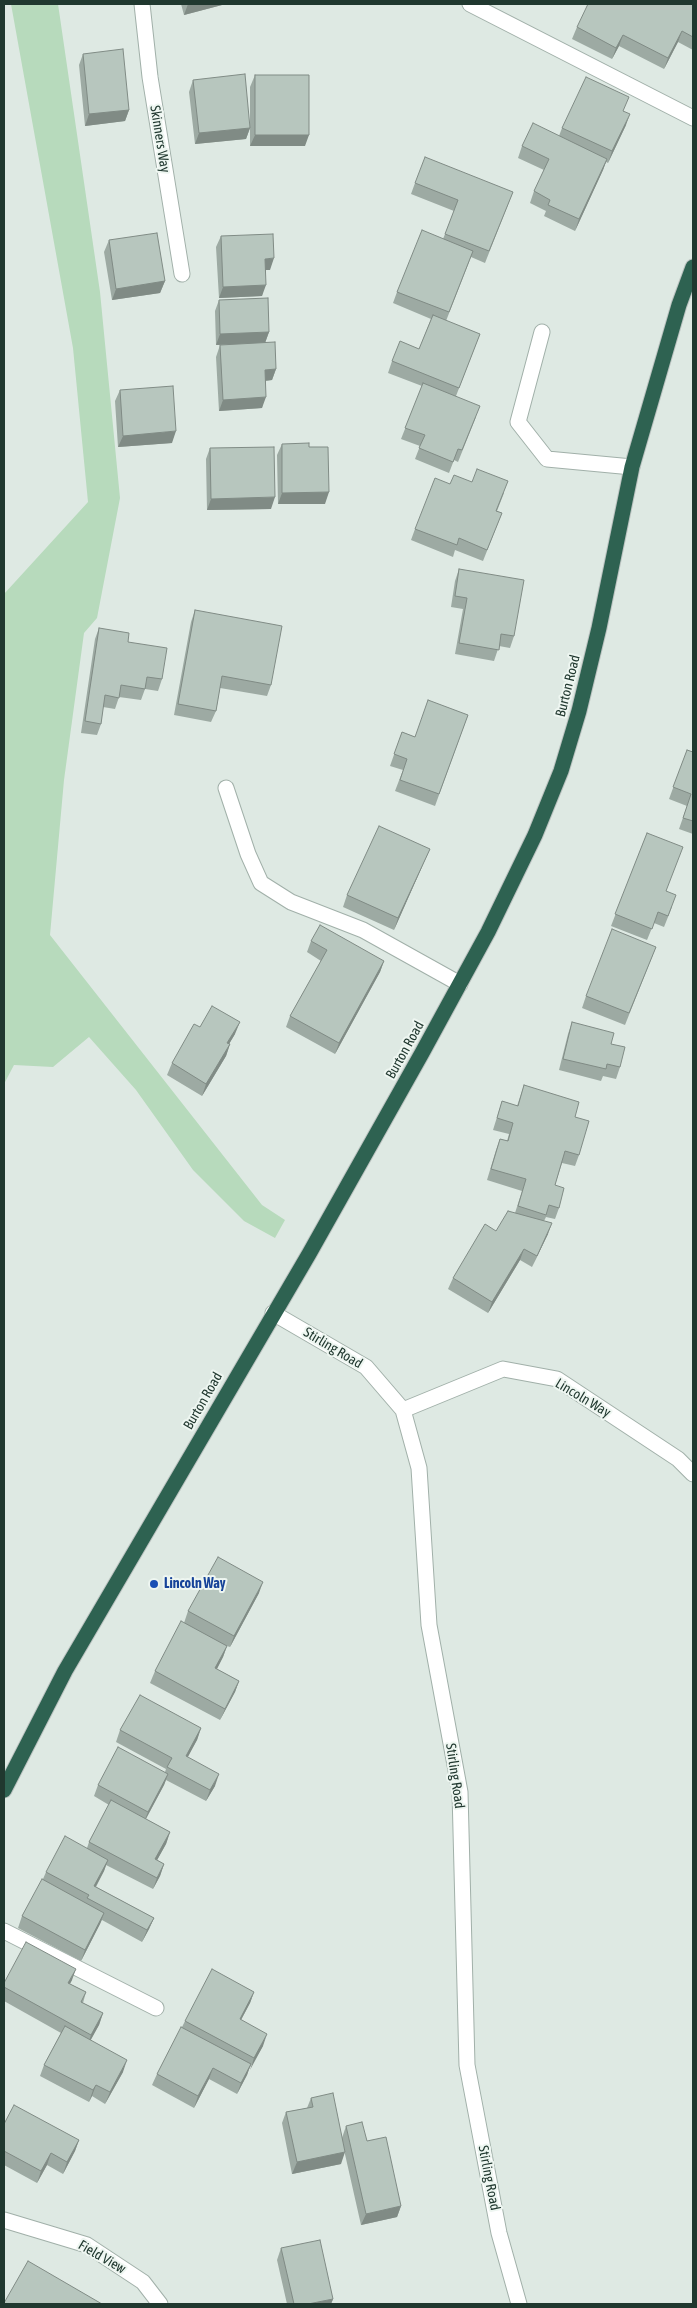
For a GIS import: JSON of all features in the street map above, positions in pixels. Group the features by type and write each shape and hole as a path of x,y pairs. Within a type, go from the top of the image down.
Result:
{"highway":[{"name":"Burton Road","path":"4,1790 66,1671 309,1254 460,984 488,932 535,835 561,771 579,711 599,628 632,467 679,305 693,267"}],"street":[{"name":"Skinners Way","path":"142,4 150,77 182,274"},
{"path":"470,4 693,118"},
{"path":"542,332 518,422 547,460 632,467"},
{"path":"226,788 248,854 261,883 292,902 363,930 460,984"},
{"name":"Stirling Road","path":"273,1313 366,1367 403,1410 419,1468 429,1625 460,1792 468,2064 499,2233 519,2304"},
{"name":"Lincoln Way","path":"403,1410 503,1369 557,1379 678,1459 693,1474"},
{"path":"4,1931 156,2008"},
{"name":"Field View","path":"4,2220 87,2245 143,2282 160,2304"}],"green space":[{"path":"11,4 58,4 100,292 120,498 97,618 84,633 64,780 50,935 262,1205 285,1220 275,1238 244,1221 193,1170 136,1090 89,1037 53,1067 14,1065 4,1084 4,594 88,502 73,348"}],"building":[{"path":"588,4 693,4 693,37 682,31 668,58 623,35 616,48 577,27"},
{"path":"123,49 129,110 89,114 83,54"},
{"path":"245,74 250,128 199,133 193,80"},
{"path":"255,75 309,75 309,135 255,135"},
{"path":"586,77 629,97 623,111 630,114 612,151 562,128"},
{"path":"533,123 607,159 579,219 548,205 550,200 534,191 549,159 522,146"},
{"path":"425,157 513,192 489,251 445,234 458,200 415,183"},
{"path":"422,230 473,251 449,312 397,292"},
{"path":"157,233 165,281 116,289 109,240"},
{"path":"273,234 274,258 265,259 266,285 223,287 221,236"},
{"path":"268,298 269,332 220,334 219,300"},
{"path":"433,315 480,334 459,388 392,361 400,341 419,349"},
{"path":"275,342 276,369 265,370 266,397 223,400 220,345"},
{"path":"423,383 480,406 462,450 458,449 453,462 419,448 425,435 405,428"},
{"path":"173,386 176,431 123,436 120,390"},
{"path":"309,443 309,447 328,447 329,492 282,493 282,444"},
{"path":"274,447 275,497 211,499 210,448"},
{"path":"477,469 508,481 496,511 502,513 487,550 459,538 457,545 415,529 435,478 450,484 454,475 472,482"},
{"path":"459,569 524,580 514,636 501,634 499,650 459,643 467,598 455,596"},
{"path":"195,610 282,626 271,685 222,676 216,711 178,704"},
{"path":"99,628 129,633 128,642 167,648 162,679 147,677 145,689 121,685 119,698 105,695 101,724 85,721"},
{"path":"428,700 468,715 439,794 400,780 407,759 394,754 402,732 415,737"},
{"path":"687,750 693,752 693,821 683,818 691,794 673,787"},
{"path":"379,826 430,849 398,918 347,895"},
{"path":"647,833 683,847 666,891 676,895 668,916 658,912 652,929 615,914"},
{"path":"320,925 384,961 339,1043 290,1016 327,950 311,941"},
{"path":"612,929 656,947 629,1013 586,996"},
{"path":"212,1006 240,1022 227,1043 230,1044 206,1084 172,1063 194,1024 200,1027"},
{"path":"572,1022 614,1033 611,1044 625,1047 620,1067 607,1064 606,1069 563,1059"},
{"path":"524,1085 579,1102 575,1117 589,1121 579,1155 565,1151 555,1185 564,1188 559,1208 549,1205 546,1215 518,1206 526,1179 491,1169 500,1139 508,1141 513,1123 497,1118 502,1101 518,1106"},
{"path":"508,1211 552,1223 537,1256 524,1249 492,1302 453,1278 485,1224 496,1231"},
{"path":"218,1557 263,1582 234,1636 188,1611"},
{"path":"181,1621 227,1646 215,1668 239,1681 225,1709 155,1671"},
{"path":"140,1695 201,1728 186,1756 219,1774 210,1790 167,1767 172,1758 120,1730"},
{"path":"118,1747 168,1774 148,1812 98,1785"},
{"path":"111,1800 170,1832 155,1859 164,1864 157,1878 89,1842"},
{"path":"65,1836 108,1860 94,1886 154,1918 147,1930 87,1898 89,1895 46,1872"},
{"path":"42,1879 104,1913 85,1950 22,1916"},
{"path":"26,1942 76,1969 68,1983 86,1992 81,2002 103,2013 91,2035 4,1987 4,1983"},
{"path":"212,1969 254,1992 240,2019 267,2034 254,2058 185,2021"},
{"path":"65,2026 127,2060 110,2092 96,2085 93,2090 44,2065"},
{"path":"181,2027 251,2064 241,2083 213,2068 198,2096 157,2074"},
{"path":"333,2093 345,2152 297,2162 286,2112 313,2107 311,2098"},
{"path":"14,2105 79,2140 67,2162 51,2153 41,2171 4,2151 4,2124"},
{"path":"362,2122 367,2141 386,2137 401,2206 366,2214 346,2126"},
{"path":"320,2240 333,2299 308,2304 294,2304 281,2248"},
{"path":"28,2261 102,2304 4,2304"}],"place":[{"name":"Lincoln Way","path":"154,1584"}]}
